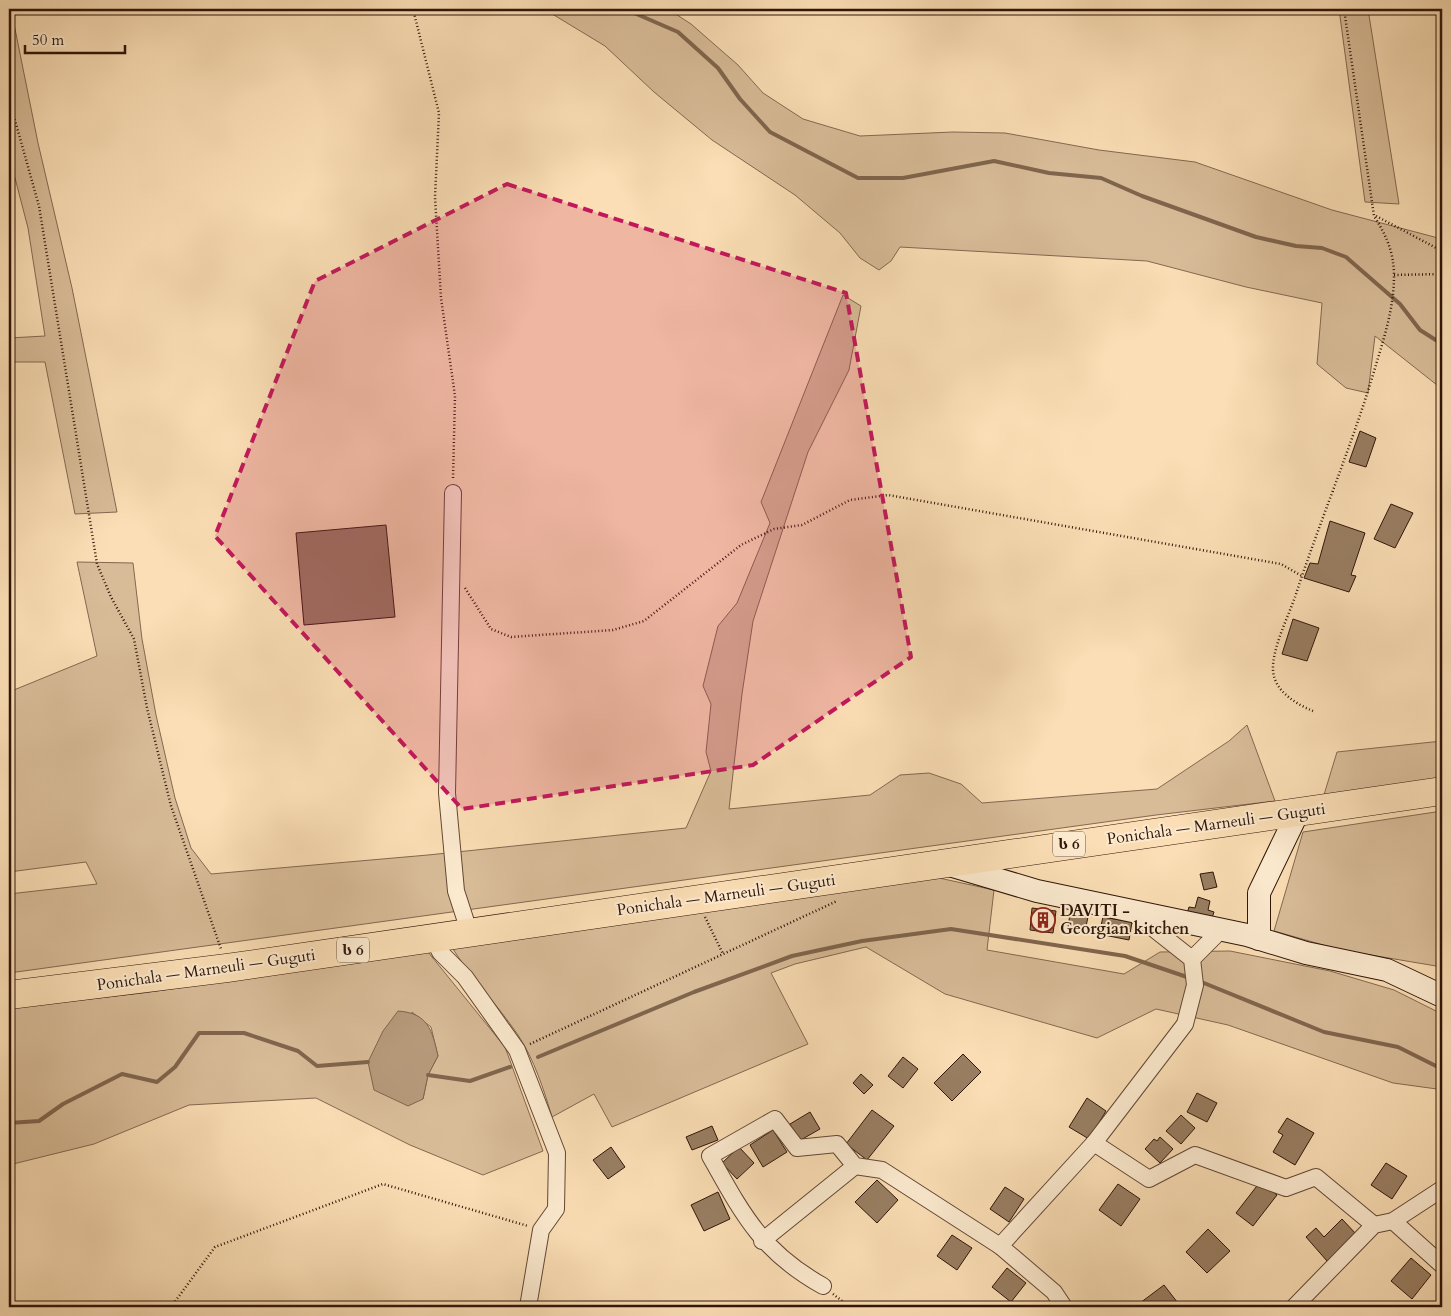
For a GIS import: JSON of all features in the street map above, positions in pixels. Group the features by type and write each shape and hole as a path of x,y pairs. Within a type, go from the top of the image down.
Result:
{"highway":[{"name":"Ponichala — Marneuli — Guguti","path":"9,995 228,968 469,931 696,900 1442,791"}],"street":[{"path":"453,493 447,793 456,891 469,931"},
{"path":"1259,939 1259,893 1298,812"},
{"path":"940,863 1038,891 1124,908 1259,939 1306,953 1387,970 1442,996"},
{"path":"1000,1246 1094,1143 1185,1024 1195,985 1192,960 1145,921 1124,908"},
{"path":"1192,960 1221,930"},
{"path":"433,938 440,952 465,977 517,1050 557,1153 556,1209 541,1230 528,1307"},
{"path":"823,1286 796,1271 762,1241 736,1203 710,1156 775,1119 797,1148 837,1144 854,1166 882,1170 1000,1246 1054,1292 1064,1307"},
{"path":"1094,1143 1149,1179 1195,1155 1286,1188 1316,1177 1374,1225"},
{"path":"762,1241 854,1166"},
{"path":"1294,1307 1374,1225 1393,1221 1442,1189"},
{"path":"1393,1221 1442,1264"}],"path":[{"path":"413,9 439,112 435,197 441,298 455,396 453,493"},
{"path":"1313,711 1294,703 1285,694 1275,678 1273,669 1276,652 1364,405 1391,313 1394,275 1390,244 1374,216 1344,9"},
{"path":"9,99 39,206 98,564 111,597 134,639 147,708 171,806 228,968"},
{"path":"1374,216 1442,251"},
{"path":"1394,275 1442,274"},
{"path":"452,576 467,590 491,629 511,637 613,630 644,621 741,545 774,529 802,525 850,500 888,495 1281,564 1302,576"},
{"path":"517,1050 850,895 851,876"},
{"path":"696,900 723,954"},
{"path":"171,1307 215,1247 383,1184 541,1230"},
{"path":"823,1286 850,1307"}],"highlighted area":[{"path":"507,184 846,293 911,657 753,765 462,809 215,536 315,281"}],"shaded area":[{"path":"9,9 11,9 38,143 72,288 117,512 75,514 45,362 9,362 9,338 45,336 28,228 9,155"},
{"path":"544,9 668,9 691,24 738,65 763,93 803,119 860,136 953,132 1005,133 1099,150 1195,162 1332,210 1442,239 1442,389 1375,336 1368,393 1346,388 1317,364 1322,303 1246,287 1147,261 900,247 891,261 879,270 860,258 840,233 795,195 712,140 654,92 605,46"},
{"path":"1339,9 1368,9 1399,204 1365,202"},
{"path":"843,295 861,306 849,370 808,452 753,621 742,694 729,809 870,795 900,775 929,773 961,784 982,803 1157,789 1229,741 1247,725 1275,801 1156,815 9,973 9,894 97,884 86,862 9,872 9,692 97,656 77,562 133,563 142,639 156,715 175,798 191,848 211,874 428,855 686,828 711,771 706,752 711,704 703,686 718,626 737,603 770,523 761,502"},
{"path":"1442,741 1442,782 1323,798 1337,752"},
{"path":"1442,811 1442,967 1341,950 1274,931 1303,832"},
{"path":"930,876 994,890 987,950 1124,974 1160,952 1230,951 1330,971 1394,990 1442,1014 1442,1094 1437,1089 1393,1083 1228,1025 1156,1009 1097,1038 945,994 866,947 795,964 771,973 808,1044 612,1127 594,1094 552,1117 538,1075 524,1044 451,946"},
{"path":"428,952 505,1047 543,1151 483,1175 410,1145 316,1098 189,1105 94,1144 9,1165 9,1008 143,993","holes":["412,1012 431,1027 438,1056 428,1075 423,1099"]},
{"path":"398,1011 416,1015 427,1024 431,1031 438,1056 428,1075 423,1099 408,1106 374,1090 368,1062 383,1031"}],"building":[{"path":"1360,431 1376,438 1366,467 1349,462"},
{"path":"1391,504 1413,513 1395,548 1374,539"},
{"path":"1330,521 1365,533 1351,575 1356,576 1349,592 1304,578 1310,563 1318,564"},
{"path":"386,525 395,617 304,625 296,533"},
{"path":"1293,619 1319,628 1307,661 1282,654"},
{"path":"1213,872 1217,887 1204,890 1200,874"},
{"path":"1198,897 1210,901 1208,910 1214,912 1210,924 1186,917 1189,907 1195,908"},
{"name":"DAVITI - Georgian kitchen","path":"1032,908 1056,911 1053,933 1030,930"},
{"path":"1070,914 1088,917 1085,931 1068,927"},
{"path":"1103,917 1132,922 1129,940 1099,934"},
{"path":"963,1054 981,1072 952,1101 934,1083"},
{"path":"903,1057 918,1069 903,1088 888,1076"},
{"path":"861,1074 873,1085 864,1094 853,1083"},
{"path":"1197,1093 1217,1103 1207,1122 1187,1112"},
{"path":"1087,1098 1106,1111 1089,1139 1069,1127"},
{"path":"872,1110 894,1126 867,1160 846,1144"},
{"path":"810,1112 820,1129 799,1141 790,1124"},
{"path":"1181,1115 1195,1128 1181,1144 1166,1131"},
{"path":"1287,1118 1314,1133 1295,1165 1273,1152 1283,1135 1278,1132"},
{"path":"712,1126 718,1140 692,1150 686,1137"},
{"path":"773,1130 787,1152 763,1167 750,1145"},
{"path":"1160,1137 1173,1149 1160,1163 1145,1149 1154,1139 1157,1141"},
{"path":"611,1147 625,1167 608,1179 593,1160"},
{"path":"739,1147 754,1163 737,1179 722,1163"},
{"path":"1386,1163 1407,1176 1392,1199 1371,1185"},
{"path":"877,1180 898,1200 877,1223 855,1202"},
{"path":"1260,1182 1277,1195 1253,1226 1236,1213"},
{"path":"1118,1184 1140,1199 1121,1226 1099,1210"},
{"path":"1005,1187 1024,1199 1009,1222 990,1209"},
{"path":"718,1192 730,1219 704,1231 691,1205"},
{"path":"1342,1219 1356,1234 1327,1261 1306,1237 1316,1228 1324,1237"},
{"path":"1208,1229 1230,1251 1207,1273 1186,1252"},
{"path":"952,1235 972,1248 957,1270 937,1256"},
{"path":"1411,1258 1431,1275 1412,1299 1391,1281"},
{"path":"1007,1268 1026,1283 1011,1302 992,1287"},
{"path":"1164,1285 1181,1307 1136,1306"}],"waterway":[{"path":"625,9 678,32 718,68 740,99 770,132 858,178 903,178 994,161 1049,173 1101,178 1142,196 1256,237 1296,246 1322,248 1346,257 1400,304 1420,330 1442,344"},
{"path":"538,1057 694,992 792,956 862,941 951,929 1125,956 1190,978"},
{"path":"1199,981 1324,1032 1398,1047 1442,1069"},
{"path":"9,1123 39,1121 63,1104 122,1074 157,1082 175,1067 199,1033 244,1033 298,1051 317,1066 368,1062"},
{"path":"428,1075 470,1081 510,1067"}],"place":[{"name":"DAVITI - Georgian kitchen","path":"1043,920"}]}
